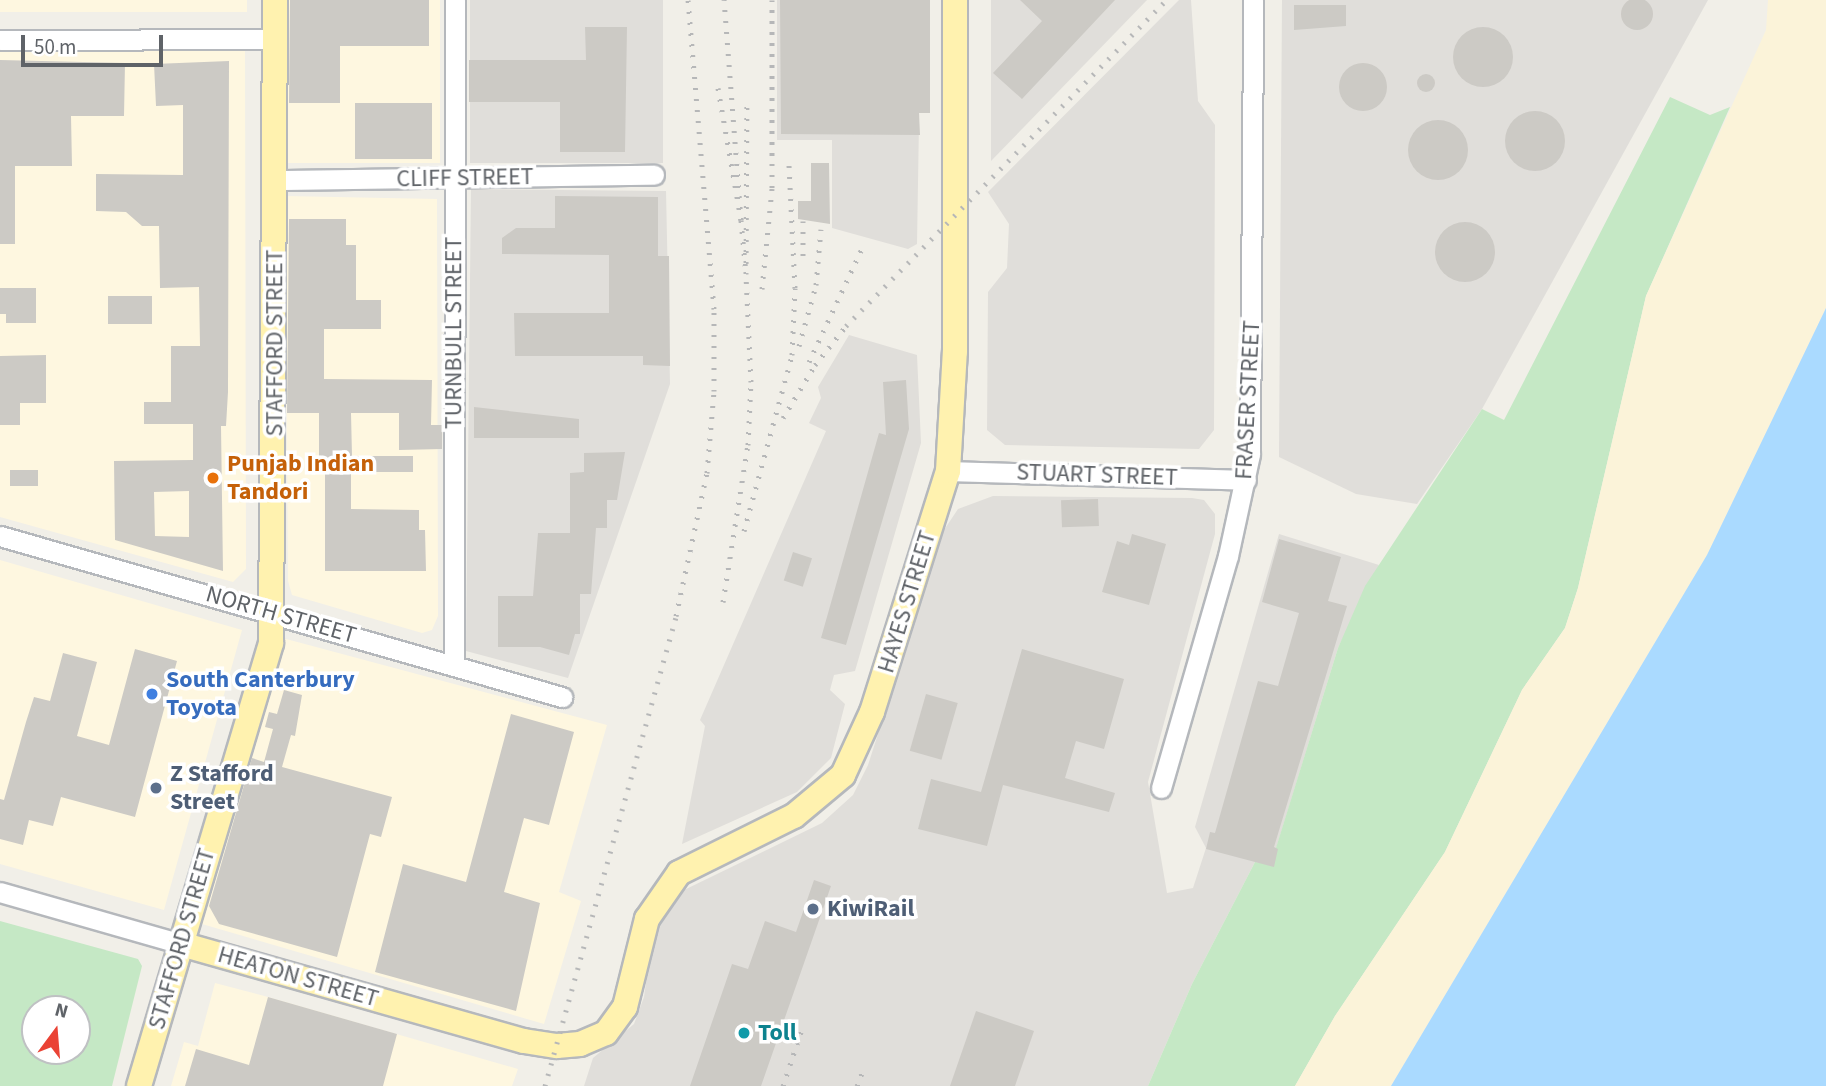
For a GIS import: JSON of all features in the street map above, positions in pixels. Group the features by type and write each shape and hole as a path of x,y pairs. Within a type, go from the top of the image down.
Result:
{"main road":[{"name":"STAFFORD STREET","path":"139,1086 268,651 274,613 275,0"},
{"name":"HAYES STREET","path":"556,1046 600,1037 618,1019 630,994 647,919 679,873 794,816 843,775 872,712 948,471 955,359 955,0"},
{"name":"HEATON STREET","path":"181,944 556,1046"}],"street":[{"name":"TURNBULL STREET","path":"454,666 455,0"},
{"name":"FRASER STREET","path":"1161,788 1246,480 1252,418 1252,0"},
{"path":"0,40 275,40"},
{"name":"CLIFF STREET","path":"276,180 654,175"},
{"name":"STUART STREET","path":"948,471 1246,480"},
{"name":"NORTH STREET","path":"0,536 562,697"},
{"name":"HEATON STREET","path":"0,892 181,944"}],"shaded area":[{"path":"0,0 247,0 247,12 0,12"},
{"path":"282,0 440,0 440,163 282,163"},
{"path":"470,0 663,0 663,163 470,163"},
{"path":"777,0 921,0 917,244 908,249 832,228 832,140 777,140"},
{"path":"991,0 1147,0 991,161"},
{"path":"1179,0 1191,0 1198,101 1215,125 1214,430 1199,449 1005,445 987,430 988,292 1007,268 1009,224 988,192"},
{"path":"1282,0 1708,0 1482,409 1417,504 1356,494 1279,457"},
{"path":"245,47 246,569 233,582 0,517 0,51"},
{"path":"471,189 666,191 670,384 568,678 466,651"},
{"path":"285,196 437,199 438,616 432,630 422,633 292,595 288,581"},
{"path":"849,335 917,355 921,443 855,671 834,675 830,690 845,704 831,758 797,792 682,844 705,726 700,720 826,431 809,423 821,398 818,387"},
{"path":"993,496 1192,498 1204,500 1215,514 1215,534 1148,782 1167,893 1193,888 1206,848 1195,827 1279,534 1379,565 1338,648 1271,865 1255,862 1192,984 1148,1086 584,1086 593,1058 634,1024 644,997 653,931 682,891 822,823 853,795 868,765 944,530 958,509"},
{"path":"0,560 242,630 164,910 0,864"},
{"path":"275,636 607,725 559,892 581,901 544,1024 195,922"},
{"path":"215,983 518,1069 512,1086 171,1086 184,1042 198,1046"}],"green space":[{"path":"1670,97 1710,115 1730,107 1646,296 1578,588 1565,628 1522,690 1445,852 1335,1016 1295,1086 1148,1086 1192,984 1255,862 1271,864 1338,648 1365,586 1482,409 1504,420"},
{"path":"0,921 138,959 142,966 112,1086 0,1086"}],"sand":[{"path":"1768,0 1826,0 1826,308 1707,555 1391,1086 1295,1086 1335,1016 1445,852 1522,690 1565,628 1578,588 1646,296 1766,30"}],"water":[{"path":"1826,308 1826,1086 1391,1086 1707,555"}],"building":[{"path":"1637,-2 1648,3 1653,14 1648,25 1637,30 1626,25 1621,14 1626,3"},
{"path":"290,0 429,0 429,46 340,46 340,103 289,103"},
{"path":"780,0 930,0 930,113 919,113 920,135 781,134"},
{"path":"1020,0 1115,0 1022,99 993,73 1042,21"},
{"path":"1294,5 1346,5 1346,26 1294,30"},
{"path":"585,27 627,27 625,152 560,152 560,102 469,102 469,60 586,60"},
{"path":"1477,27 1489,27 1505,35 1511,45 1511,69 1505,79 1489,87 1477,87 1461,79 1453,63 1453,51 1461,35"},
{"path":"0,60 125,63 124,116 71,116 72,166 15,166 15,244 0,244"},
{"path":"229,61 228,392 226,426 221,426 223,571 115,540 114,461 193,460 193,424 144,424 144,402 171,402 171,346 200,346 199,287 160,288 159,226 142,226 126,212 96,211 96,174 183,175 183,105 156,106 154,64","holes":["189,491 189,537 155,536 154,492"]},
{"path":"1363,63 1380,70 1387,87 1380,104 1363,111 1346,104 1339,87 1346,70"},
{"path":"1422,74 1430,74 1435,83 1433,90 1422,92 1417,87 1417,79"},
{"path":"355,103 432,103 432,159 355,159"},
{"path":"1529,111 1541,111 1557,119 1563,129 1563,153 1557,163 1541,171 1529,171 1513,163 1505,147 1505,135 1513,119"},
{"path":"1438,120 1455,125 1463,133 1468,150 1463,167 1455,175 1438,180 1421,175 1413,167 1408,150 1413,133 1421,125"},
{"path":"811,163 829,163 830,224 798,219 798,201 811,201"},
{"path":"555,196 658,197 658,256 669,256 670,366 643,365 643,356 515,356 514,313 609,313 609,255 502,254 502,238 516,228 555,228"},
{"path":"289,219 346,219 346,245 356,245 356,300 381,300 381,329 324,329 324,379 432,380 431,425 442,425 442,449 399,450 399,413 351,413 352,456 413,456 413,472 351,472 351,509 419,510 419,530 425,530 426,571 325,571 325,470 319,470 319,413 287,413"},
{"path":"1459,222 1471,222 1487,230 1493,240 1493,264 1487,274 1471,282 1459,282 1443,274 1435,258 1435,246 1443,230"},
{"path":"0,288 36,288 36,323 6,323 6,314 0,314"},
{"path":"108,296 152,296 152,324 108,324"},
{"path":"46,355 46,403 20,403 20,425 0,425 0,356"},
{"path":"906,380 909,429 846,645 821,638 879,433 886,435 883,382"},
{"path":"474,407 579,419 579,438 474,438"},
{"path":"625,452 617,500 607,500 607,528 596,528 591,594 580,594 580,634 575,634 569,655 540,647 498,647 498,596 533,596 538,533 570,533 570,473 584,472 584,453"},
{"path":"10,470 38,470 38,486 10,486"},
{"path":"1098,499 1099,526 1062,527 1061,500"},
{"path":"1132,534 1166,544 1149,605 1102,592 1117,541 1129,545"},
{"path":"1279,539 1341,557 1328,601 1347,606 1274,847 1278,849 1274,867 1206,849 1210,832 1215,833 1258,681 1278,686 1299,613 1262,602"},
{"path":"793,552 812,558 803,587 784,581"},
{"path":"135,649 177,661 135,817 61,797 53,826 29,820 23,845 0,839 0,799 4,800 34,697 50,701 63,653 97,662 77,736 109,745"},
{"path":"1022,649 1124,679 1104,749 1076,741 1065,778 1115,793 1109,812 1003,785 987,846 918,829 931,779 981,792"},
{"path":"284,690 302,695 295,736 291,735 282,767 392,797 381,837 370,834 337,957 219,924 209,906 252,758 264,762 273,729 265,727 269,712 277,714"},
{"path":"926,694 958,703 941,760 910,751"},
{"path":"511,714 574,732 549,825 524,818 504,892 540,903 516,1011 375,972 403,864 466,882"},
{"name":"Toll","path":"814,880 831,886 761,1086 690,1086 732,964 748,969 765,921 796,932"},
{"path":"268,997 397,1034 383,1086 185,1086 196,1049 249,1065"},
{"path":"976,1011 1034,1031 1015,1086 950,1086"}],"railway":[{"path":"545,1086 676,616 707,473 714,391 714,309 688,0"},
{"path":"718,88 741,220 724,0"},
{"path":"762,289 772,188 772,0"},
{"path":"783,418 815,365 846,326 1166,0"},
{"path":"741,220 746,274 747,103"},
{"path":"744,531 792,355 795,288 789,164"},
{"path":"803,221 803,261"},
{"path":"799,346 816,285 821,229"},
{"path":"809,362 863,246"},
{"path":"723,602 748,445 751,382 746,274"},
{"path":"783,1086 802,1029"},
{"path":"857,1086 862,1073"}],"place":[{"name":"Punjab Indian Tandori","path":"213,478"},
{"name":"South Canterbury Toyota","path":"152,694"},
{"name":"Z Stafford Street","path":"156,788"},
{"name":"KiwiRail","path":"813,909"},
{"name":"Toll","path":"744,1033"}]}
